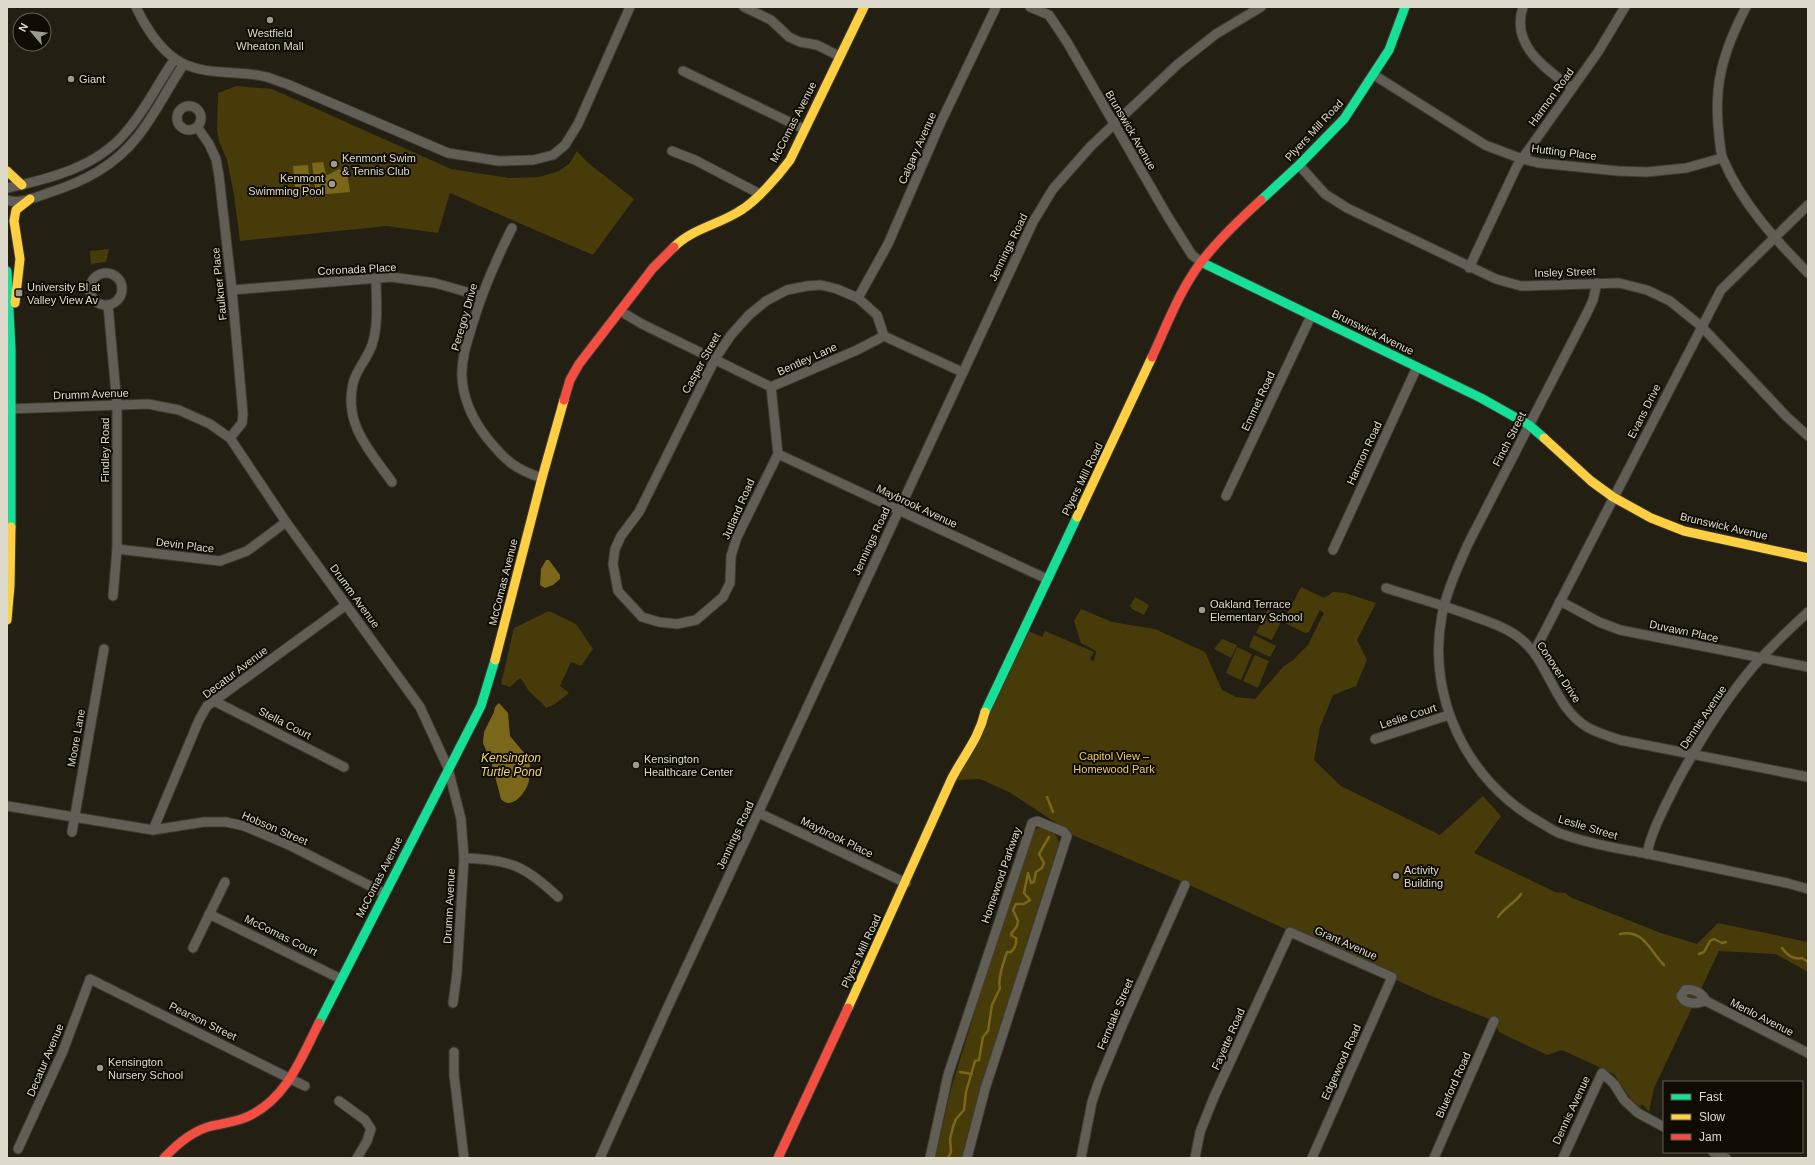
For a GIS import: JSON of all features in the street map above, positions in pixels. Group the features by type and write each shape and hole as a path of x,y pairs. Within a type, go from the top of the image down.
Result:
{"street":[{"path":"136,7 143,21 159,43 184,64 215,71 266,77 287,84 448,154 499,161 533,160 553,154 565,145 578,124 630,7"},
{"path":"744,7 771,20 789,37 800,42 817,46 839,56"},
{"name":"McComas Avenue","path":"164,1158 175,1145 188,1136 207,1127 231,1123 252,1116 274,1101 291,1078 384,893 481,706 490,681 542,478 570,380 579,364 653,268 677,244 695,232 739,212 775,180 790,160 864,7"},
{"name":"Calgary Avenue","path":"858,298 888,244 940,124 996,7"},
{"name":"Brunswick Avenue","path":"1030,7 1051,11 1067,42 1192,255 1311,316 1481,398 1530,425 1591,481 1613,497 1651,518 1684,531 1808,558"},
{"name":"Jennings Road","path":"600,1158 665,1013 1033,222 1053,189 1091,146 1178,64 1216,34 1260,7"},
{"name":"Plyers Mill Road","path":"778,1158 906,883 952,780 966,754 972,732 985,713 1111,446 1164,328 1184,289 1203,260 1205,251 1210,242 1228,231 1298,165 1344,118 1374,76 1389,50 1405,7"},
{"path":"1523,7 1520,16 1521,30 1525,44 1544,68 1572,88"},
{"name":"Harmon Road","path":"1469,268 1522,159 1598,52 1625,7"},
{"path":"1746,7 1725,53 1718,84 1718,120 1722,158 1746,202 1775,239 1808,273"},
{"path":"7,188 59,175 87,163 108,149 126,133 175,58"},
{"path":"7,200 20,202 30,199 89,177 113,162 138,137 184,64"},
{"path":"683,71 804,129"},
{"name":"Hutting Place","path":"1374,76 1485,145 1522,159 1618,171 1646,172 1686,168 1722,158"},
{"name":"Faulkner Place","path":"198,128 209,144 216,159 224,210 243,414 242,423 230,438"},
{"path":"672,151 695,160 760,194"},
{"name":"Insley Street","path":"1298,165 1325,194 1347,208 1469,268 1496,279 1521,286 1619,283 1647,290 1670,301 1701,326 1787,417 1808,436"},
{"path":"7,171 22,185"},
{"path":"9,316 16,301 20,259 14,221 16,210 30,199"},
{"name":"Evans Drive","path":"1534,652 1701,326 1721,290 1775,239 1808,205"},
{"name":"Peregoy Drive","path":"512,228 496,258 481,296 466,345 462,376 466,400 480,429 501,455 521,471 542,478"},
{"path":"7,271 11,349 8,409 11,515 10,585 7,620"},
{"name":"Coronada Place","path":"232,290 391,277 435,283 481,296"},
{"path":"376,278 375,329 372,345 354,380 350,400 352,418 358,434 392,482"},
{"name":"Finch Street","path":"1444,606 1454,576 1468,544 1588,312 1593,300 1597,283"},
{"name":"Casper Street","path":"614,576 613,564 615,549 621,536 638,512 714,359 730,335 749,315 766,301 787,290 807,286 820,286 837,289 858,298 877,316 884,336"},
{"name":"Findley Road","path":"108,305 117,405 117,549 113,596"},
{"name":"Bentley Lane","path":"620,311 642,324 771,387 857,350 884,336"},
{"name":"Emmet Road","path":"1226,496 1311,316"},
{"path":"884,336 962,372"},
{"name":"Harmon Road","path":"1333,550 1417,367"},
{"path":"771,387 778,454"},
{"name":"Drumm Avenue","path":"8,409 148,404 179,410 210,424 230,438 286,522 420,707 448,768 458,804 464,858 457,972 453,1003"},
{"name":"Maybrook Avenue","path":"778,454 1047,579"},
{"name":"Jutland Road","path":"614,576 618,591 642,617 659,622 677,624 696,620 723,597 730,583 731,556 737,537 778,454"},
{"name":"Devin Place","path":"117,549 220,561 247,551 286,522"},
{"name":"Conover Drive","path":"1386,588 1444,606 1506,629 1521,639 1534,652 1546,671 1560,700 1574,716 1586,726 1599,733 1620,740 1808,778"},
{"name":"Duvawn Place","path":"1560,601 1600,622 1620,630 1808,667"},
{"name":"Decatur Avenue","path":"153,830 199,720 207,706 346,605"},
{"name":"Leslie Street","path":"1444,606 1439,635 1439,656 1441,678 1449,715 1460,740 1481,773 1506,799 1525,813 1559,832 1600,845 1787,883 1808,889"},
{"name":"Dennis Avenue","path":"1647,854 1652,834 1692,754 1716,715 1761,658 1808,612"},
{"name":"Moore Lane","path":"72,832 104,649"},
{"name":"Stella Court","path":"214,701 344,767"},
{"name":"Leslie Court","path":"1375,739 1449,715"},
{"name":"Hobson Street","path":"7,806 153,830 204,822 226,822 244,826 289,845 384,893"},
{"name":"Maybrook Place","path":"759,813 906,883"},
{"name":"Homewood Parkway","path":"930,1158 948,1075 1032,823 1037,821 1064,832 1067,836 985,1089 967,1158"},
{"path":"464,858 492,858 510,863 532,875 558,897"},
{"path":"193,948 225,882"},
{"name":"Ferndale Street","path":"1081,1158 1092,1102 1098,1084 1185,885"},
{"name":"McComas Court","path":"209,914 341,979"},
{"name":"Grant Avenue","path":"1290,932 1392,977"},
{"name":"Fayette Road","path":"1195,1158 1200,1132 1214,1097 1290,932"},
{"name":"Edgewood Road","path":"1312,1158 1392,977"},
{"name":"Decatur Avenue","path":"18,1149 63,1051 90,979"},
{"name":"Pearson Street","path":"90,979 305,1086"},
{"name":"Menlo Avenue","path":"1706,1001 1808,1053"},
{"name":"Blueford Road","path":"1434,1158 1494,1021"},
{"path":"454,1052 454,1075 464,1158"},
{"name":"Dennis Avenue","path":"1563,1158 1602,1073 1614,1084 1624,1100 1638,1113 1663,1126"},
{"path":"339,1101 365,1120 371,1129 367,1141 357,1158"},
{"path":"1716,1153 1726,1158"}],"green space":[{"name":"Kenmont Swim & Tennis Club","path":"236,86 272,89 451,169 509,178 539,177 559,171 569,164 577,151 587,162 634,199 593,255 450,193 438,233 387,226 240,241 234,195 227,160 219,141 217,130 218,93"},
{"path":"109,249 106,262 91,264 90,251"},
{"name":"Capitol View – Homewood Park","path":"1301,587 1324,598 1333,592 1345,593 1376,603 1357,640 1367,660 1356,686 1333,695 1320,727 1314,760 1341,786 1440,835 1483,796 1501,816 1474,853 1555,892 1565,893 1572,898 1661,933 1697,944 1718,923 1808,942 1808,972 1776,954 1719,951 1654,1088 1649,1112 1642,1104 1640,1107 1630,1098 1614,1074 1562,1050 1547,1055 1499,1032 1494,1021 1429,995 1185,883 1070,834 1009,792 980,779 954,780 1024,629 1042,637 1045,631 1094,652 1090,659 1094,661 1096,651 1081,643 1074,621 1081,609 1112,622 1155,629 1205,652 1222,690 1236,697 1255,699 1284,666 1293,660 1308,645 1324,613 1320,610 1309,632 1305,633 1283,622"},
{"path":"1135,597 1149,605 1144,615 1132,609 1130,606"},
{"path":"1268,609 1283,617 1272,640 1256,633"},
{"path":"549,611 576,624 593,649 581,666 571,662 560,686 569,693 555,704 546,708 530,692 520,678 510,687 501,684 514,628"},
{"path":"1254,635 1276,646 1270,657 1249,647"},
{"path":"1222,639 1237,645 1231,658 1214,649"},
{"path":"1237,647 1252,654 1241,680 1226,673"},
{"path":"1255,655 1269,661 1258,688 1243,681"},
{"path":"1040,827 1055,835 1060,845 964,1158 935,1158 951,1089 999,933 1032,832"}],"water":[{"name":"Kenmont Swimming Pool","path":"323,162 326,175 339,169 347,173 350,192 316,195 312,163"},
{"path":"308,165 311,195 296,197 293,166"},
{"path":"546,560 549,560 560,575 560,579 553,585 545,588 540,585 541,569"},
{"name":"Kensington Turtle Pond","path":"499,703 508,713 510,736 530,760 530,773 526,789 519,798 510,803 501,799 492,765 483,743 484,732 495,707"}],"waterway":[{"path":"1047,797 1053,812"},
{"path":"948,1158 951,1152 950,1139 953,1127 956,1119 964,1110 966,1092 975,1061 979,1060 983,1037 988,1031 992,1005 1000,988 999,980 1007,952 1011,952 1016,944 1016,938 1011,934 1017,926 1018,921 1013,910 1016,904 1024,904 1030,900 1024,893 1028,873 1031,883 1034,882 1036,872 1042,868 1044,863 1039,854 1049,837"},
{"path":"1498,917 1521,894"},
{"path":"1620,934 1628,933 1641,938 1664,965"},
{"path":"1699,954 1704,952 1710,941 1714,939 1722,943 1726,942"},
{"path":"1782,948 1790,956 1802,958 1808,962"},
{"path":"960,1072 972,1074"}],"traffic: fast":[{"path":"1261,200 1299,165 1344,119 1389,50 1405,7"},
{"path":"1201,262 1481,398 1529,425 1544,438"},
{"path":"7,271 11,349 11,527"},
{"path":"985,712 1077,517"},
{"path":"319,1023 481,706 495,660"}],"traffic: slow":[{"path":"674,247 697,231 745,208 766,188 790,160 864,7"},
{"path":"7,171 22,185"},
{"path":"15,303 20,259 14,221 16,210 30,199"},
{"path":"1077,517 1152,357"},
{"path":"495,660 542,478 564,400"},
{"path":"1544,438 1591,481 1613,497 1651,518 1684,531 1808,558"},
{"path":"7,620 10,585 11,527"},
{"path":"848,1008 951,780 979,731 985,712"}],"traffic: jam":[{"path":"1152,357 1174,308 1194,272 1223,237 1261,200"},
{"path":"564,400 570,380 579,364 653,268 674,247"},
{"path":"778,1158 848,1008"},
{"path":"164,1158 180,1143 197,1131 249,1116 273,1099 292,1076 319,1023"}],"place":[{"name":"Westfield Wheaton Mall","path":"270,20"},
{"name":"Giant","path":"71,79"},
{"name":"Kenmont Swim & Tennis Club","path":"334,164"},
{"name":"Kenmont Swimming Pool","path":"332,184"},
{"name":"University Bl at Valley View Av","path":"19,293"},
{"name":"Oakland Terrace Elementary School","path":"1202,610"},
{"name":"Kensington Healthcare Center","path":"636,765"},
{"name":"Activity Building","path":"1396,876"},
{"name":"Kensington Nursery School","path":"100,1068"}]}
